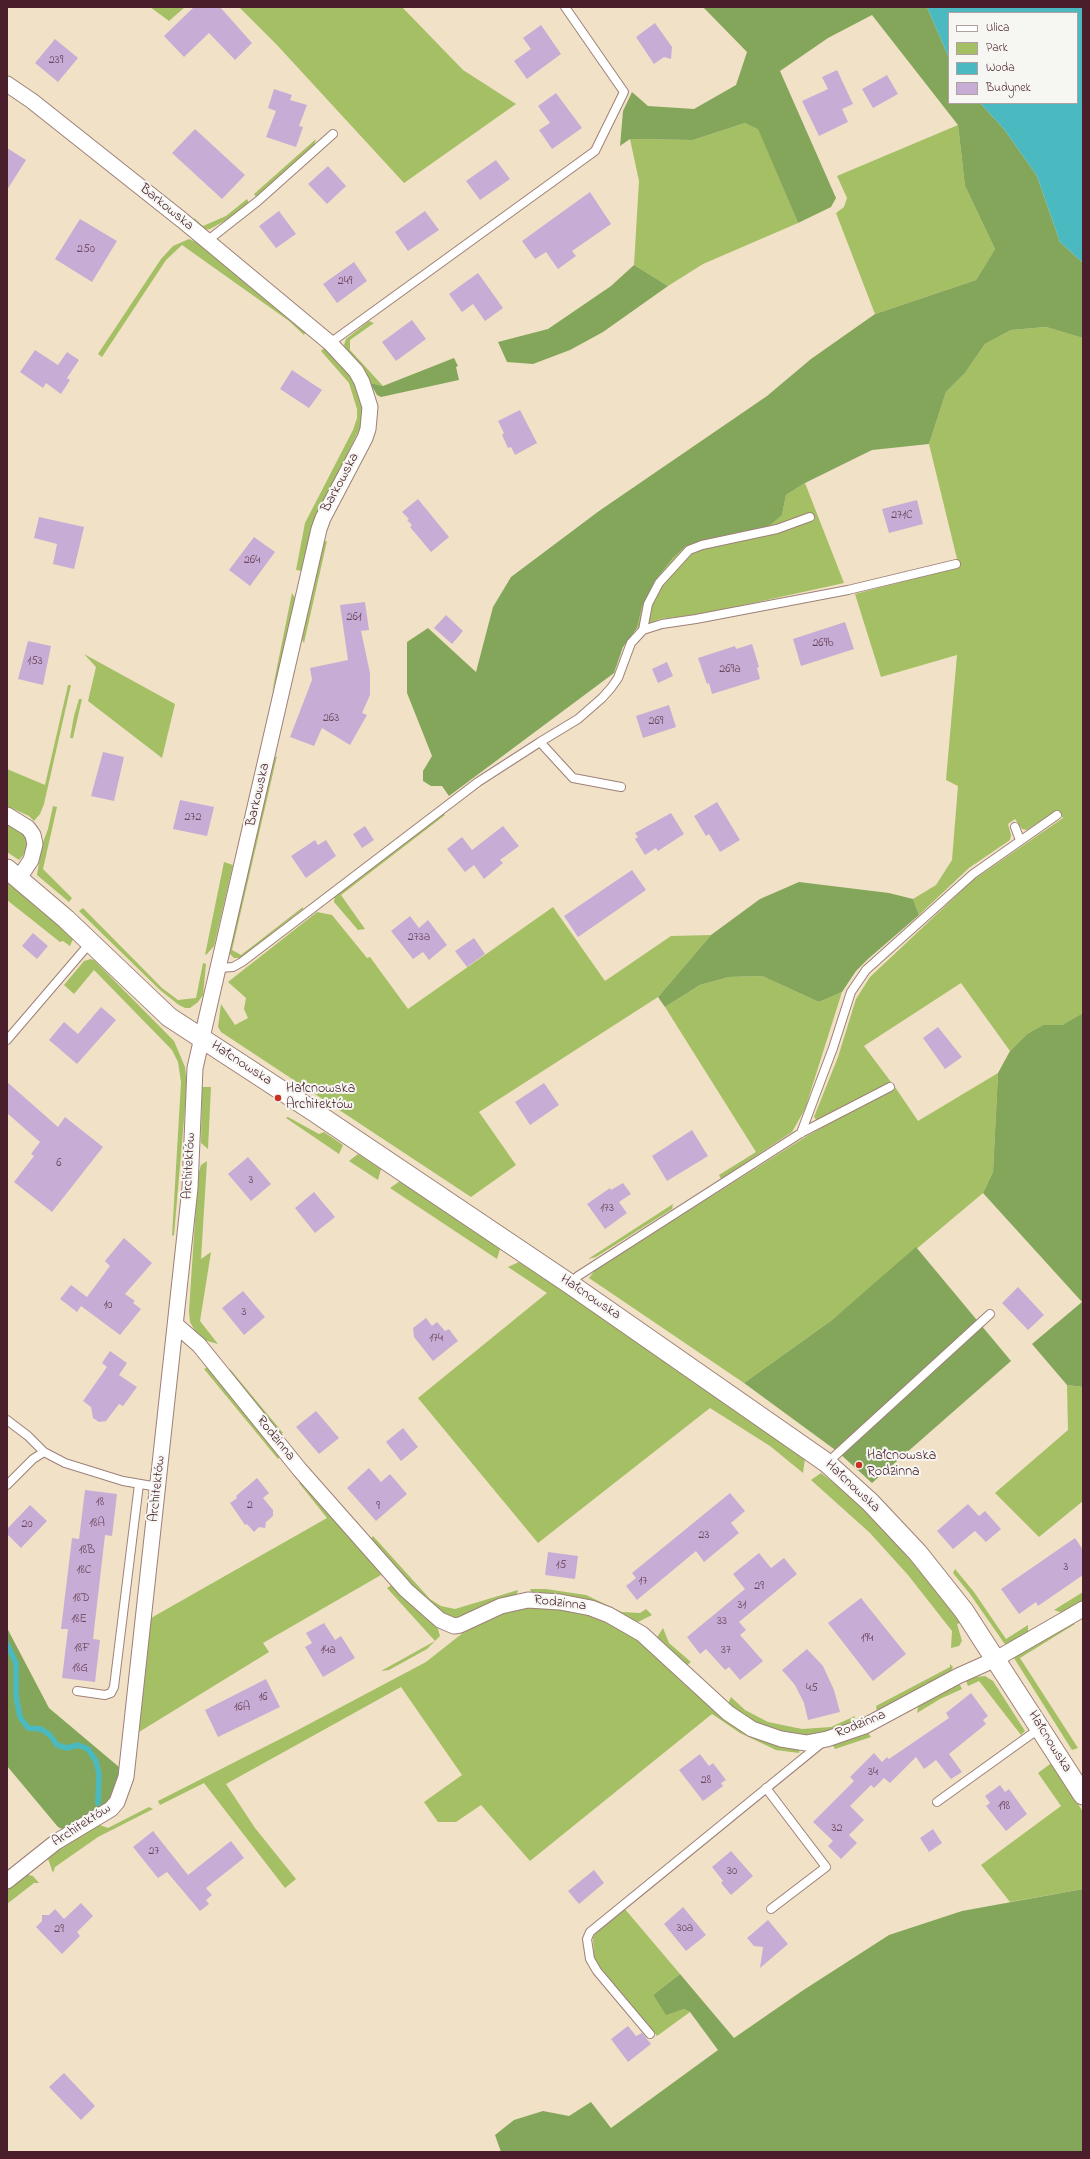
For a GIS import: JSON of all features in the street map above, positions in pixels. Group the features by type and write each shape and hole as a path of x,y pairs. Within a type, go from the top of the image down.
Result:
{"street":[{"name":"Barkowska","path":"7,84 32,101 207,241 330,343 346,358 362,382 370,407 368,428 322,518 319,529 202,1038"},
{"name":"Hałcnowska","path":"7,815 28,828 34,835 35,844 31,860 13,874 90,943 157,1007 570,1284 827,1463 870,1502 918,1553 964,1611 1083,1795"},
{"name":"Architektów","path":"7,1881 56,1842 111,1809 122,1791 126,1776 190,1188 195,1068 202,1038"},
{"name":"Rodzinna","path":"176,1325 199,1345 300,1470 396,1579 440,1620 454,1626 460,1625 501,1606 528,1600 554,1601 591,1608 609,1615 642,1634 728,1713 752,1728 781,1739 806,1743 827,1739 879,1720 958,1676 996,1659 1083,1609"}],"lane":[{"path":"330,343 595,151 624,92 565,7"},
{"path":"207,241 258,202 333,134"},
{"path":"219,968 233,967 242,962 478,782 578,719 602,698 618,678 631,644 643,630 648,604 659,583 689,550 702,545 777,529 810,517"},
{"path":"643,630 662,624 848,590 956,564"},
{"path":"540,742 572,778 621,787"},
{"path":"801,1133 819,1088 851,992 866,970 973,874 1057,815"},
{"path":"1016,827 1020,840"},
{"path":"7,1040 90,943"},
{"path":"570,1284 578,1276 801,1133 890,1087"},
{"path":"827,1463 990,1314"},
{"path":"7,1420 28,1436 44,1452 65,1462 123,1481 158,1487"},
{"path":"7,1485 33,1459 44,1452"},
{"path":"77,1691 105,1694 111,1693 114,1687 139,1484"},
{"path":"937,1802 1040,1728"},
{"path":"650,2034 597,1971 590,1959 587,1939 590,1932 827,1739"},
{"path":"766,1788 826,1867 771,1909"}],"green space":[{"path":"150,7 185,7 169,21"},
{"path":"239,7 402,7 463,70 516,104 404,183 277,45"},
{"path":"703,7 927,7 948,56 948,104 981,104 1004,129 1037,176 1060,242 1083,263 1083,338 1046,327 1011,330 985,344 965,373 946,392 929,444 872,450 805,483 786,495 782,515 765,529 700,542 685,547 673,558 655,581 642,607 637,628 623,647 614,673 449,796 442,786 431,786 423,781 423,771 432,756 407,693 407,642 428,628 476,672 493,607 511,577 599,511 767,396 811,359 875,314 976,280 995,249 965,186 958,125 872,15 828,38 780,71 836,198 831,207 798,223 758,129 745,123 693,140 630,139 620,146 623,111 632,92 648,106 694,109 736,85 747,52"},
{"path":"745,123 758,128 798,223 703,264 668,286 634,265 639,181 630,139 693,140"},
{"path":"958,125 965,186 995,249 976,280 875,314 836,213 844,207 847,198 837,176"},
{"path":"316,139 314,146 256,197 254,194"},
{"path":"247,199 249,203 230,218 210,229 204,230 193,221 194,218 203,226 226,216"},
{"path":"189,239 198,243 307,329 304,335 289,321 182,245 166,260 102,357 98,354 161,259 173,246"},
{"path":"634,265 668,286 603,332 570,350 533,364 507,362 498,342 548,329 611,286"},
{"path":"369,321 374,323 350,340 350,350 383,386 370,383 344,345 346,339"},
{"path":"1046,327 1083,338 1083,1013 1062,1025 1043,1025 1027,1034 1010,1051 961,983 864,1046 891,1082 817,1121 814,1117 838,1057 856,999 870,977 973,880 1063,818 1057,810 1027,830 1022,829 1015,819 1008,824 1011,835 1010,840 969,868 919,915 913,899 936,885 952,860 958,786 946,780 957,655 881,677 855,594 959,567 929,444 946,392 965,373 985,344 1011,330"},
{"path":"326,346 344,366 353,380 363,410 362,424 315,520 302,571 296,570 305,523 353,430 357,418 357,409 349,383 321,351"},
{"path":"454,358 458,366 456,367 459,380 381,397 377,395 370,383 383,386"},
{"path":"805,483 844,583 703,614 660,619 637,628 642,607 655,581 673,558 685,547 782,515 786,495"},
{"path":"327,541 304,643 301,632 322,542"},
{"path":"292,593 295,598 286,647 272,692"},
{"path":"84,654 175,704 162,758 88,701 96,667"},
{"path":"68,685 71,685 44,804 40,814 34,821 29,816 7,806 7,769 45,785"},
{"path":"79,699 82,699 73,738 70,738 74,716"},
{"path":"277,756 232,950 241,955 303,907 303,909 240,958 234,958 228,952 273,759"},
{"path":"53,806 57,807 43,869 72,898 69,902 37,875 42,845 48,829"},
{"path":"443,813 445,815 341,895 365,929 358,930 334,902 335,895"},
{"path":"7,823 21,831 26,839 26,852 19,860 7,852"},
{"path":"224,862 233,865 214,946 205,955"},
{"path":"7,881 46,913 73,939 70,946 63,941 60,942 7,900"},
{"path":"799,882 889,893 913,899 919,915 856,971 842,992 819,1002 762,976 729,977 700,985 665,1007 658,997 711,935 760,899"},
{"path":"553,907 605,981 671,936 711,935 658,997 479,1112 516,1165 471,1197 221,1032 218,1027 221,1004 235,1025 248,1018 244,1009 246,998 228,982 317,912 332,915 367,958 370,957 408,1009"},
{"path":"83,908 162,988 178,1000 196,998 203,963 206,964 203,995 198,1002 190,1008 185,1008 160,990 79,911"},
{"path":"91,959 95,961 174,1041 185,1067 187,1085 174,1235 172,1236 181,1082 178,1062 172,1050 94,970 74,994 64,985 84,961"},
{"path":"762,976 819,1002 842,992 805,1109 792,1132 721,1179 719,1175 756,1152 665,1007 700,985 729,977"},
{"path":"1083,1013 1083,1387 1067,1385 1032,1344 1082,1302 983,1193 993,1172 998,1073 1010,1051 1027,1034 1043,1025 1062,1025"},
{"path":"998,1073 993,1172 983,1193 832,1320 744,1383 589,1278 596,1269 807,1136 895,1087 918,1121"},
{"path":"202,1087 211,1087 208,1149 201,1143"},
{"path":"288,1117 319,1134 324,1132 343,1145 339,1154 286,1118"},
{"path":"358,1154 381,1169 378,1180 349,1161"},
{"path":"207,1161 201,1259 211,1252 200,1321 218,1344 204,1340 195,1331 190,1322 189,1311 198,1175 201,1165"},
{"path":"400,1181 500,1249 497,1259 390,1188"},
{"path":"673,1204 672,1209 596,1257 588,1259"},
{"path":"916,1247 1011,1361 872,1483 838,1452 744,1383 832,1320"},
{"path":"519,1262 801,1453 805,1459 803,1473 770,1446 710,1408 538,1543 418,1398 547,1293 508,1267"},
{"path":"211,1366 281,1455 278,1459 204,1369"},
{"path":"230,1369 283,1433 279,1435 229,1373"},
{"path":"1067,1385 1083,1387 1083,1501 1039,1537 995,1493 1068,1430"},
{"path":"821,1473 848,1494 878,1523 937,1591 960,1623 957,1624 962,1641 959,1646 951,1648 952,1631 908,1575 870,1533 811,1480"},
{"path":"305,1482 381,1570 381,1575 263,1643 269,1652 139,1732 151,1618 327,1518 299,1483"},
{"path":"373,1536 430,1599 441,1606 455,1609 518,1590 516,1597 464,1617 456,1618 446,1615 424,1600 369,1541"},
{"path":"955,1569 974,1592 1006,1639 1028,1625 1028,1634 1007,1645 1004,1643 970,1594 953,1573"},
{"path":"393,1584 422,1614 434,1623 440,1636 435,1641 387,1588"},
{"path":"530,1589 546,1589 586,1595 622,1612 640,1613 646,1609 652,1615 638,1622 532,1594"},
{"path":"1083,1592 1083,1604 1065,1614 1054,1610"},
{"path":"533,1605 550,1605 602,1618 635,1636 699,1694 800,1746 799,1753 776,1750 740,1733 712,1714 530,1861 481,1805 456,1822 438,1822 424,1802 462,1775 401,1687 226,1784 255,1828 296,1879 285,1888 204,1783 160,1805 158,1801 294,1732 426,1662 464,1632 482,1621 496,1614"},
{"path":"1071,1622 1075,1624 1020,1658 1078,1748 1072,1750 1014,1658 1016,1654"},
{"path":"7,1628 49,1708 119,1767 118,1782 109,1800 101,1809 64,1830 58,1827 7,1766"},
{"path":"663,1628 669,1643 691,1662 686,1666 656,1639"},
{"path":"435,1641 427,1649 389,1670 381,1671"},
{"path":"950,1664 953,1667 949,1675 877,1712 876,1706 950,1667"},
{"path":"985,1676 993,1681 1025,1731 1021,1735 979,1681 968,1686 965,1678"},
{"path":"958,1681 962,1689 940,1699 917,1713 919,1702"},
{"path":"731,1697 745,1710 768,1722 802,1729 831,1727 855,1716 852,1724 829,1732 802,1737 785,1734 753,1724 728,1704"},
{"path":"866,1730 871,1737 835,1749 833,1746 834,1742"},
{"path":"1050,1764 1054,1764 1083,1812 1083,1889 1010,1902 981,1865 1061,1806 1038,1773"},
{"path":"149,1807 153,1809 98,1837 55,1867 53,1873 47,1856 97,1824 108,1828"},
{"path":"24,1874 33,1876 39,1883 34,1883 7,1904 7,1888"},
{"path":"1083,1889 1083,2152 501,2152 495,2135 514,2120 543,2111 569,2116 591,2102 611,2128 718,2050 690,2012 684,2009 666,2015 653,1995 680,1974 734,2038 802,1991 889,1935 962,1911"},
{"path":"624,1908 680,1974 653,1995 666,2014 684,2009 690,2012 657,2036 600,1968 594,1957 593,1937"}],"water":[{"path":"927,7 1083,7 1083,263 1060,242 1037,176 1004,129 981,104 1078,104 1078,12 948,12 948,56"}],"building":[{"path":"194,7 220,7 252,43 235,60 209,33 184,57 164,36"},
{"path":"655,23 672,47 671,59 664,57 654,64 636,37"},
{"path":"541,25 561,54 527,79 514,61 531,49 523,38"},
{"path":"55,39 78,58 58,82 35,63"},
{"path":"837,70 853,104 842,109 848,122 819,136 802,101 828,89 822,77"},
{"path":"887,75 898,94 873,108 862,89"},
{"path":"274,89 292,95 290,100 307,105 299,126 303,127 296,147 266,137 276,111 268,108"},
{"path":"556,93 582,128 552,149 539,130 550,123 538,106"},
{"path":"195,129 245,175 222,199 172,153"},
{"path":"7,148 26,160 7,190"},
{"path":"496,160 510,179 480,200 466,181"},
{"path":"328,166 346,186 327,204 308,184"},
{"path":"590,192 611,224 572,251 576,256 558,269 546,252 535,259 522,241"},
{"path":"279,211 296,234 276,248 259,226"},
{"path":"425,211 439,230 408,251 395,232"},
{"path":"80,219 117,241 92,282 55,259"},
{"path":"354,262 367,281 337,303 323,284"},
{"path":"478,273 503,308 485,321 473,304 462,312 449,294"},
{"path":"412,320 426,339 396,361 382,342"},
{"path":"35,350 58,365 67,352 79,360 67,378 70,380 61,394 46,383 43,388 20,372"},
{"path":"292,370 322,390 309,408 280,389"},
{"path":"520,410 537,443 515,455 511,447 508,448 502,435 504,433 498,421"},
{"path":"418,499 449,537 431,552 410,527 412,525 407,520 409,519 402,512"},
{"path":"917,500 923,524 889,533 882,509"},
{"path":"39,517 84,527 74,569 53,564 57,544 34,538"},
{"path":"254,537 275,552 250,586 229,570"},
{"path":"365,602 369,630 361,631 370,673 370,695 362,713 367,715 350,745 322,728 314,746 290,737 312,680 310,668 348,660 340,605"},
{"path":"446,615 463,631 452,644 434,628"},
{"path":"845,622 854,649 801,666 793,639"},
{"path":"28,641 51,646 43,685 18,679"},
{"path":"752,644 759,667 757,668 760,679 712,694 698,658 735,646 736,649"},
{"path":"667,662 673,676 658,683 652,669"},
{"path":"669,705 676,727 643,738 636,716"},
{"path":"103,752 124,757 114,801 91,796"},
{"path":"180,800 214,807 207,836 173,829"},
{"path":"717,802 740,840 720,852 709,834 706,836 694,816"},
{"path":"671,813 684,834 658,851 656,848 645,855 635,839 638,837 635,833"},
{"path":"365,826 374,840 362,848 353,834"},
{"path":"503,826 519,846 500,860 503,863 484,879 474,865 465,872 447,849 462,837 472,850"},
{"path":"315,840 318,845 326,840 336,856 306,878 291,856"},
{"path":"632,870 646,890 578,937 564,916"},
{"path":"410,916 419,928 428,920 447,945 429,960 423,952 413,959 391,931"},
{"path":"33,933 48,946 37,959 22,946"},
{"path":"474,938 485,954 467,967 455,951"},
{"path":"101,1007 116,1020 77,1064 49,1040 64,1022 78,1034"},
{"path":"938,1027 962,1057 945,1069 923,1038"},
{"path":"7,1082 58,1127 65,1117 103,1147 52,1212 14,1182 34,1156 31,1154 40,1142 7,1113"},
{"path":"544,1083 559,1105 530,1125 515,1102"},
{"path":"692,1130 708,1156 667,1181 652,1156"},
{"path":"248,1157 271,1184 251,1201 228,1174"},
{"path":"623,1183 631,1194 619,1202 627,1213 605,1229 587,1204 610,1188 611,1190"},
{"path":"314,1192 335,1217 315,1233 295,1208"},
{"path":"124,1238 152,1263 125,1294 135,1301 133,1303 141,1309 120,1335 81,1306 77,1312 60,1299 71,1285 87,1297 110,1266 105,1261"},
{"path":"1018,1287 1044,1315 1028,1330 1002,1303"},
{"path":"243,1291 265,1317 244,1335 222,1308"},
{"path":"426,1318 432,1326 437,1322 445,1331 449,1329 458,1341 433,1361 414,1337 413,1328"},
{"path":"110,1351 127,1363 119,1375 137,1387 123,1406 119,1404 106,1421 99,1422 93,1418 91,1407 83,1401 107,1367 102,1363"},
{"path":"316,1411 339,1438 319,1454 296,1427"},
{"path":"403,1428 418,1447 401,1461 386,1442"},
{"path":"369,1468 381,1482 390,1474 407,1494 376,1521 347,1488"},
{"path":"257,1478 269,1493 263,1498 273,1510 273,1516 266,1522 265,1528 259,1527 254,1532 247,1524 245,1525 230,1503"},
{"path":"85,1490 117,1494 112,1536 105,1535 93,1639 100,1640 95,1682 62,1678 68,1629 61,1629 72,1538 79,1539"},
{"path":"730,1493 745,1511 731,1523 739,1533 704,1562 696,1551 637,1600 626,1586 636,1578 632,1573"},
{"path":"968,1504 979,1516 985,1511 1001,1529 986,1542 975,1531 953,1549 937,1531"},
{"path":"30,1505 47,1521 21,1548 7,1534 7,1529"},
{"path":"1075,1538 1083,1550 1083,1575 1038,1606 1036,1602 1019,1614 1001,1589"},
{"path":"548,1552 578,1556 575,1579 545,1575"},
{"path":"759,1553 771,1568 784,1558 797,1574 739,1622 746,1630 740,1635 763,1661 740,1680 729,1667 725,1670 706,1649 700,1654 687,1637 745,1589 733,1574"},
{"path":"861,1598 906,1654 873,1681 828,1623"},
{"path":"324,1623 335,1640 341,1636 355,1658 323,1677 305,1647 312,1643 306,1633"},
{"path":"807,1649 823,1666 834,1690 840,1712 808,1720 804,1703 795,1685 782,1670"},
{"path":"266,1679 280,1707 218,1737 205,1710"},
{"path":"971,1693 988,1716 983,1720 986,1724 949,1754 962,1772 951,1779 936,1760 924,1769 916,1757 890,1783 884,1778 874,1788 871,1785 850,1806 864,1820 849,1835 857,1843 841,1859 828,1846 833,1841 813,1822 854,1781 850,1777 874,1753 882,1762 887,1757 889,1759 949,1718 946,1713"},
{"path":"700,1754 709,1766 713,1763 726,1780 721,1783 723,1786 703,1801 679,1770"},
{"path":"1000,1785 1005,1792 1009,1789 1027,1814 1006,1831 986,1806 990,1803 985,1796"},
{"path":"933,1829 942,1843 929,1852 920,1838"},
{"path":"153,1831 188,1875 231,1841 244,1858 206,1888 212,1895 206,1900 209,1904 200,1911 167,1872 158,1878 133,1847"},
{"path":"731,1851 753,1876 731,1895 721,1883 723,1881 712,1867"},
{"path":"594,1870 604,1883 579,1904 568,1891"},
{"path":"81,1903 93,1916 77,1932 80,1936 62,1954 36,1927 42,1921 42,1915 49,1915 55,1909 64,1919"},
{"path":"683,1907 706,1935 686,1951 664,1924"},
{"path":"768,1920 788,1944 760,1968 763,1947 754,1946 747,1938"},
{"path":"628,2026 636,2036 642,2033 651,2044 628,2062 611,2039"},
{"path":"64,2073 95,2106 81,2120 49,2087"}],"waterway":[{"path":"7,1644 16,1663 16,1696 20,1717 28,1728 41,1729 50,1735 57,1745 67,1748 78,1745 88,1749 96,1761 99,1774 98,1803"}],"place":[{"name":"Hałcnowska Architektów","path":"278,1098"},
{"name":"Hałcnowska Rodzinna","path":"859,1465"}]}
